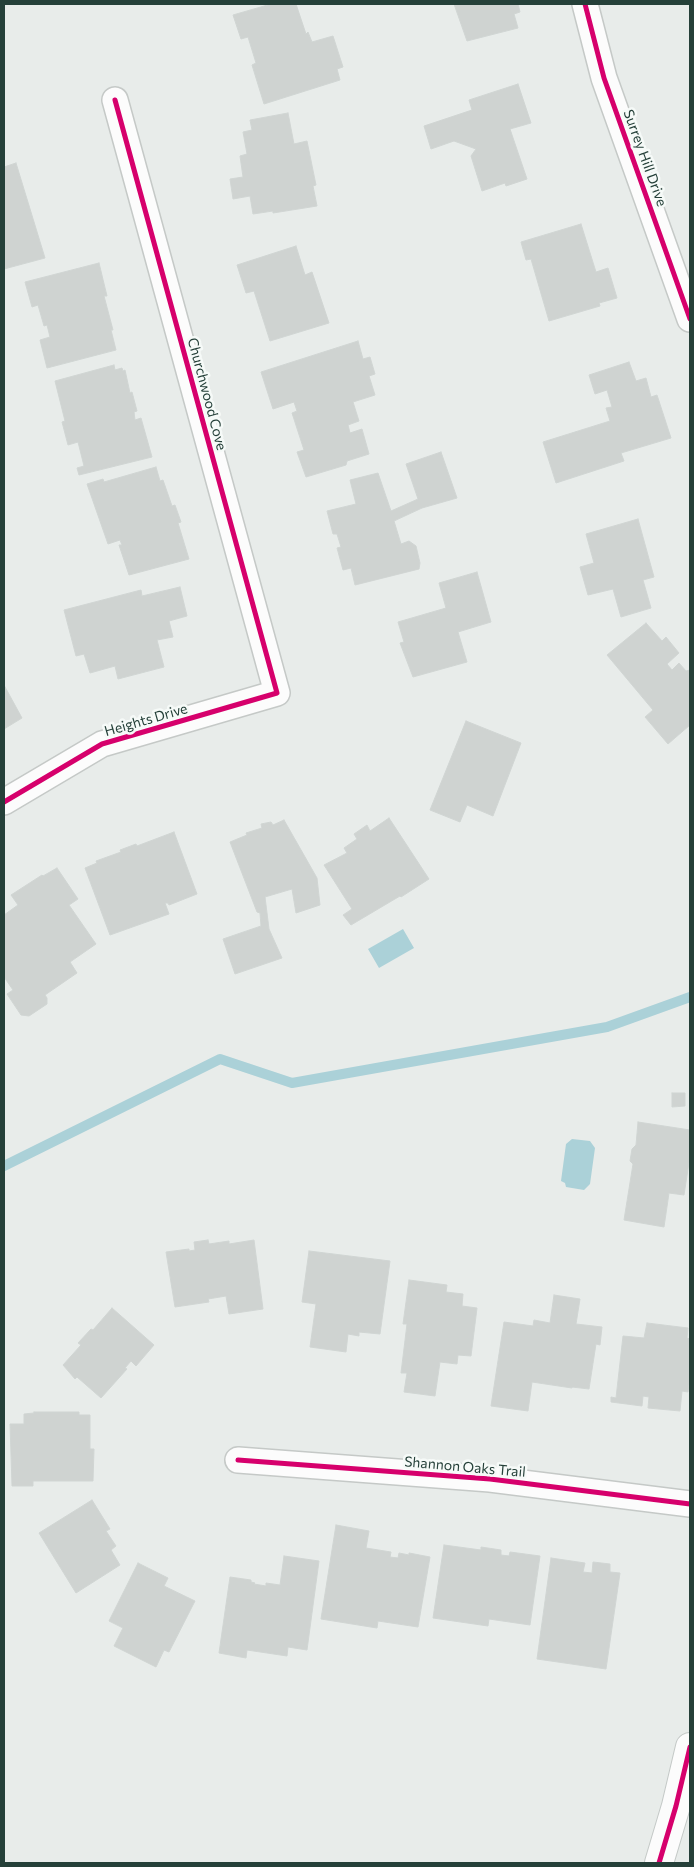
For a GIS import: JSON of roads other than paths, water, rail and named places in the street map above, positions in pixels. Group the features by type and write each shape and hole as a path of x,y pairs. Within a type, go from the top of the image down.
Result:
{"street":[{"name":"Surrey Hill Drive","path":"584,4 604,78 690,319"},
{"name":"Churchwood Cove","path":"115,100 277,693"},
{"name":"Heights Drive","path":"4,802 102,744 277,693"},
{"name":"Shannon Oaks Trail","path":"238,1460 490,1479 690,1504"},
{"path":"659,1863 676,1806 690,1748"}],"water":[{"path":"403,929 414,948 379,968 368,949"},
{"path":"572,1139 590,1141 595,1148 590,1184 584,1190 566,1187 565,1183 561,1181 566,1144"}],"waterway":[{"path":"4,1166 220,1059 292,1083 607,1027 690,997"}]}
